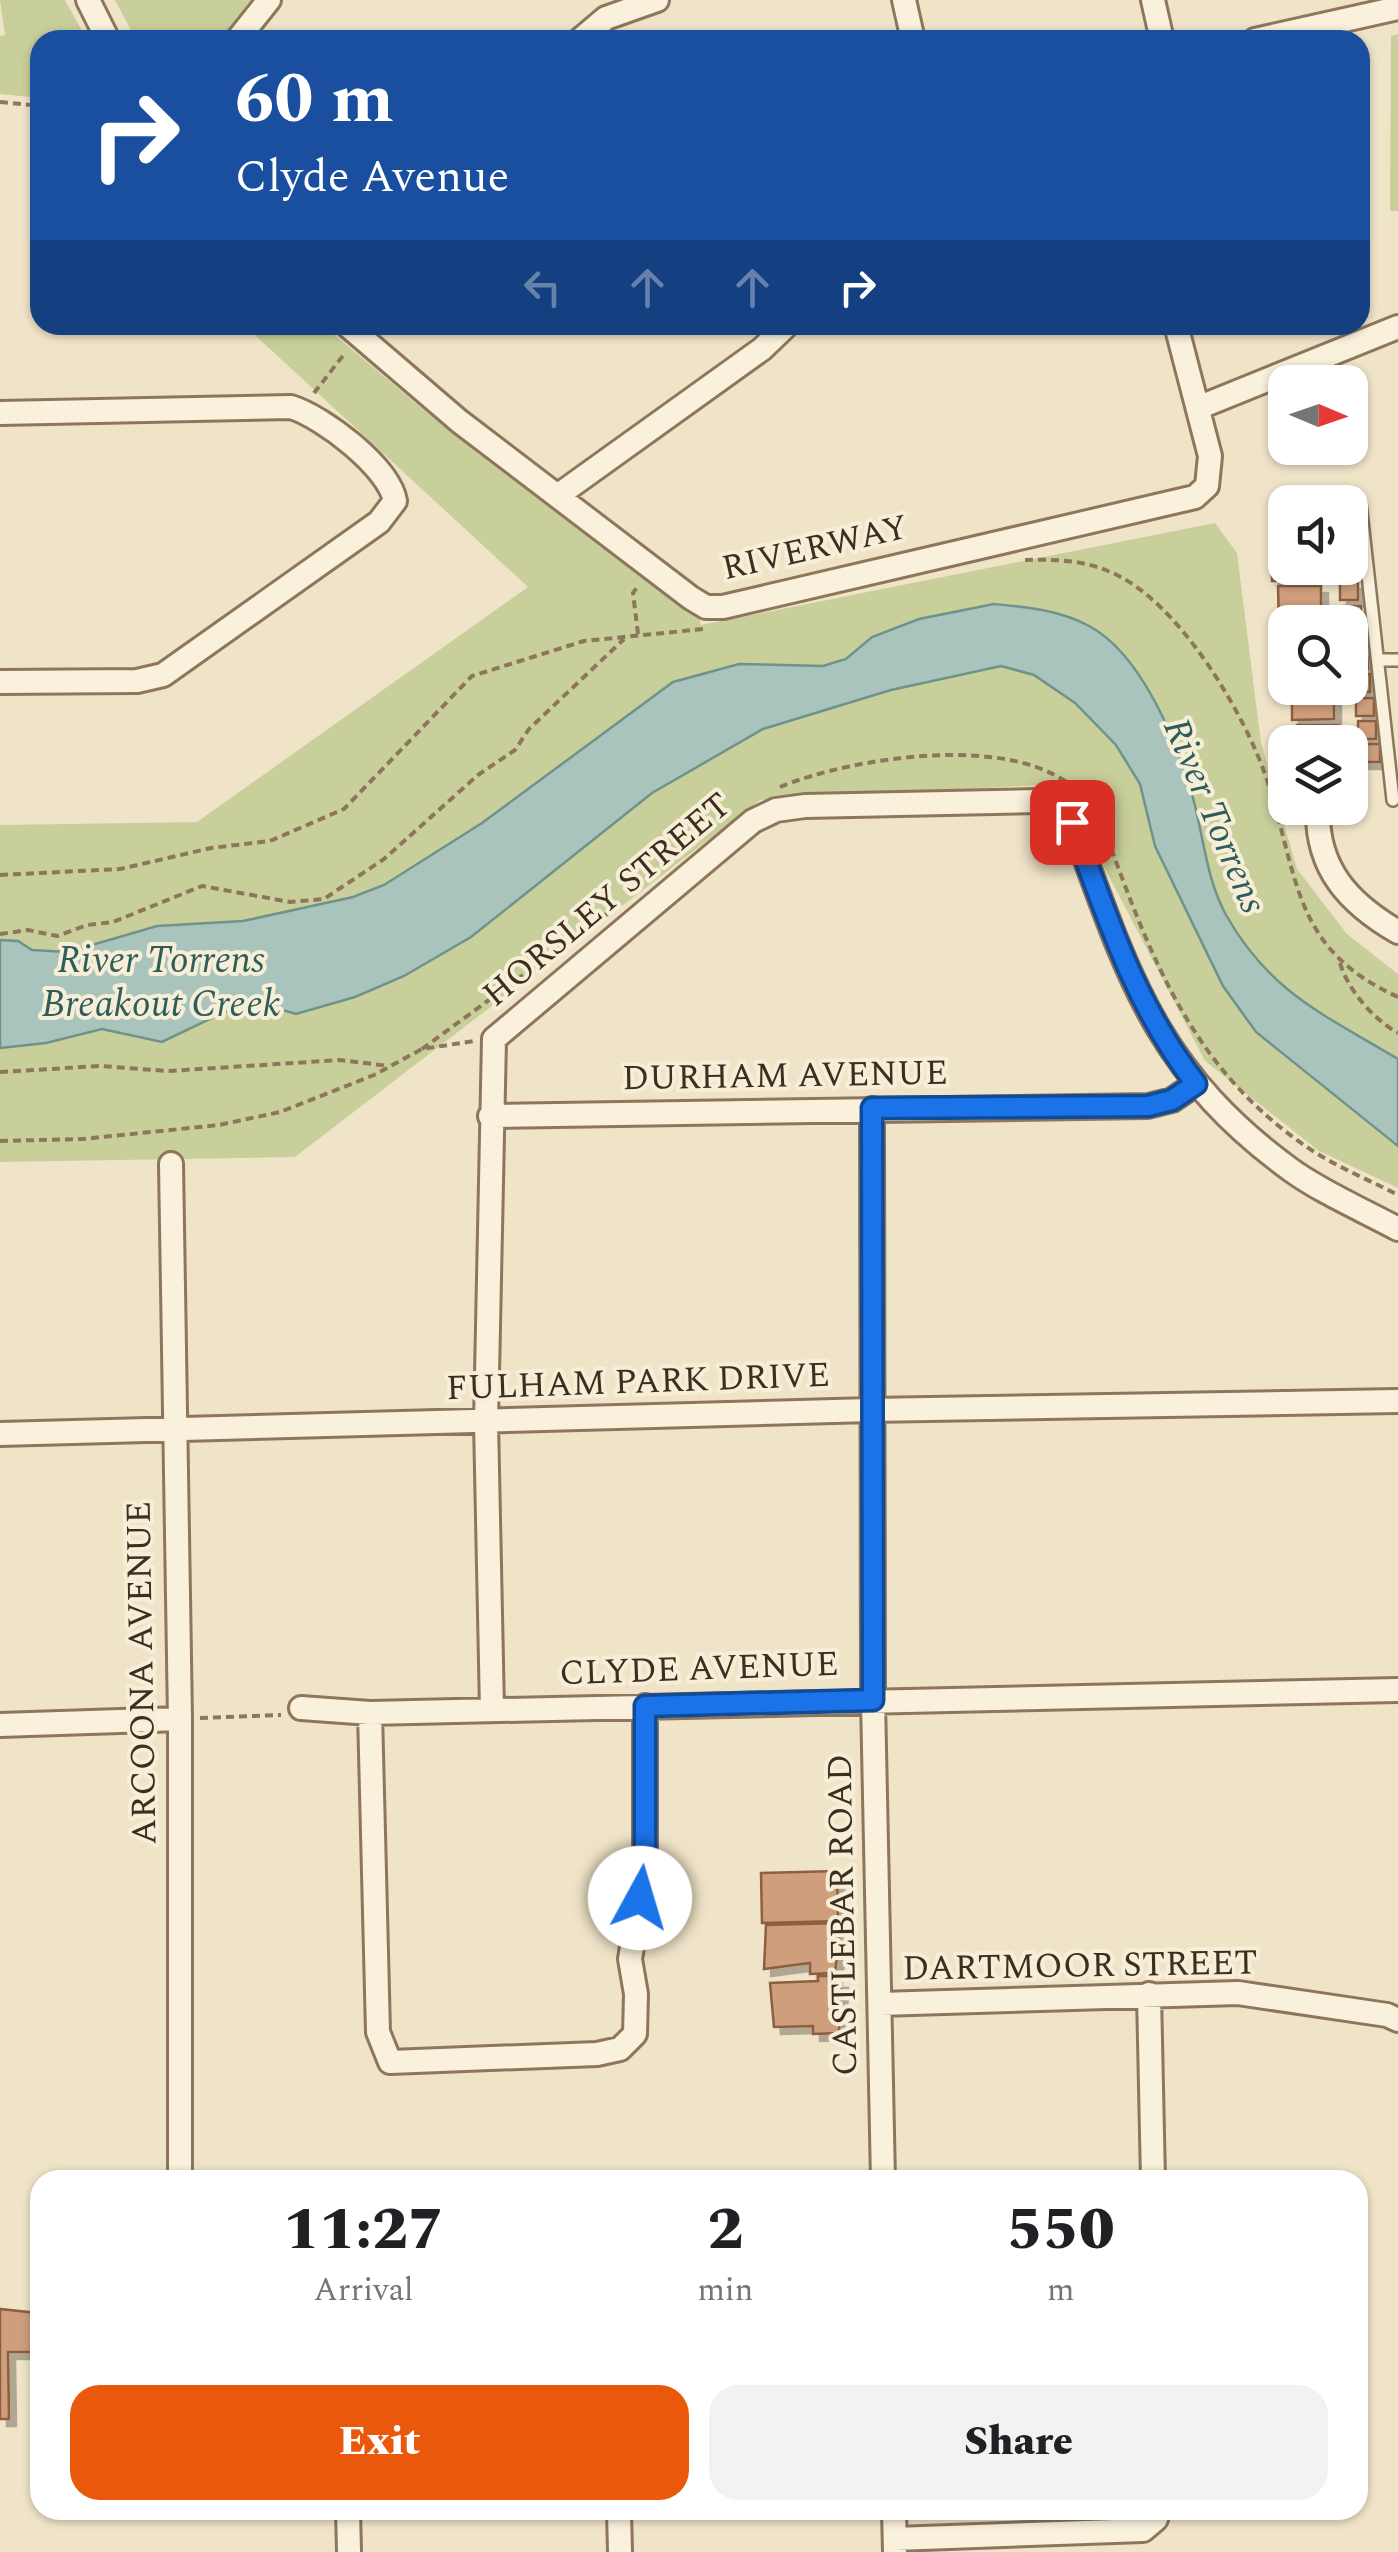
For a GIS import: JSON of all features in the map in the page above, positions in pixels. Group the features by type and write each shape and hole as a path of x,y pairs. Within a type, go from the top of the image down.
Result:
{"street":[{"path":"88,0 103,30"},
{"path":"245,30 269,0"},
{"path":"592,30 606,18 657,0"},
{"path":"904,0 911,30"},
{"path":"1153,0 1160,30"},
{"path":"1300,30 1398,8"},
{"path":"1179,335 1200,407 1398,327"},
{"name":"RIVERWAY","path":"362,335 459,420 706,607 723,607 1195,496 1206,486 1210,456 1200,407"},
{"path":"560,494 777,335"},
{"path":"0,413 292,407 313,414 383,474 395,501 379,522 163,675 137,680 0,682"},
{"name":"HORSLEY STREET","path":"494,1038 753,821 776,810 1037,801 1063,808"},
{"path":"1063,808 1072,822 1129,978 1164,1043 1196,1084 1240,1130 1294,1172 1398,1229"},
{"path":"1319,825 1322,856 1335,878 1380,922 1398,932"},
{"path":"492,1710 486,1422 494,1038"},
{"name":"DURHAM AVENUE","path":"490,1116 1148,1106 1172,1100 1196,1084"},
{"name":"CASTLEBAR ROAD","path":"872,1108 870,1410 883,2170"},
{"name":"ARCOONA AVENUE","path":"171,1164 180,1718 180,2170"},
{"name":"FULHAM PARK DRIVE","path":"0,1434 870,1410 1398,1401"},
{"name":"CLYDE AVENUE","path":"306,1708 370,1713 1398,1690"},
{"path":"370,1713 378,2032 390,2062 597,2054 620,2049 635,2034 636,1994 630,1960 645,1867 645,1706"},
{"path":"0,1725 180,1718"},
{"path":"1149,1994 1153,2170"},
{"name":"DARTMOOR STREET","path":"880,2004 1238,1994 1387,2015 1398,2020"},
{"path":"348,2520 349,2552"},
{"path":"619,2520 620,2552"},
{"path":"894,2520 895,2545 1143,2530 1155,2520"}],"lane":[{"path":"1368,570 1393,800"},
{"path":"1379,660 1398,660"}],"path":[{"path":"0,102 30,105"},
{"path":"312,396 352,343 352,335"},
{"path":"1010,561 1062,561 1110,571 1144,594 1179,630 1245,728 1270,789 1285,857 1302,903 1338,958 1363,981 1398,997"},
{"path":"638,636 633,593 653,566"},
{"path":"0,874 120,869 212,848 270,841 344,809 472,676 584,641 714,627"},
{"path":"0,934 28,930 57,936 87,924 113,922 202,886 290,902 334,894 515,750 530,728 626,637"},
{"path":"1063,808 1084,798 1103,826 1164,984 1203,1049 1264,1114 1318,1154 1398,1195"},
{"path":"1338,958 1344,978 1362,1001 1398,1032"},
{"path":"0,1141 83,1140 219,1125 309,1103 422,1048 494,1038"},
{"path":"0,1072 100,1066 168,1071 340,1060 390,1066"},
{"path":"180,1718 282,1715 306,1708"}],"green space":[{"path":"0,0 65,0 82,30 30,30 30,97 0,94 0,36 5,35"},
{"path":"115,0 251,0 227,30 131,30"},
{"path":"1398,34 1398,211 1390,211 1391,36"},
{"path":"255,335 335,335 431,416 698,615 701,625 1215,523 1237,553 1261,743 1268,768 1268,825 1284,825 1297,869 1347,934 1398,974 1398,1188 1319,1151 1205,1061 1061,784 760,800 295,1157 0,1162 0,825 197,822 528,587"}],"water":[{"name":"River Torrens Breakout Creek","path":"994,604 1066,616 1089,626 1126,657 1155,702 1178,752 1214,887 1243,942 1281,984 1302,1000 1398,1059 1398,1146 1256,1032 1223,986 1155,846 1140,784 1116,745 1075,703 1034,675 1001,666 891,690 763,729 652,793 471,937 404,976 355,997 296,1014 262,1004 239,1005 162,1042 102,1029 46,1043 0,1048 0,940 18,941 32,950 68,952 157,926 243,921 353,897 384,885 482,823 673,682 739,664 823,666 846,659 872,637 919,619"}],"building":[{"path":"1340,585 1358,585 1358,600 1340,600"},
{"path":"1278,586 1321,586 1321,605 1278,605"},
{"path":"1368,698 1374,698 1374,716 1356,716 1356,705 1368,705"},
{"path":"1292,705 1334,705 1334,719 1292,720"},
{"path":"1358,721 1376,721 1376,739 1368,739 1368,725 1358,725"},
{"path":"1368,744 1380,744 1380,762 1368,762"},
{"path":"837,1871 838,1921 762,1923 761,1873"},
{"path":"841,1923 835,1973 810,1974 810,1963 764,1969 766,1925"},
{"path":"818,1976 835,1976 835,1981 841,1981 839,2033 813,2034 813,2026 774,2027 770,1983 818,1981"},
{"path":"0,2309 30,2312 30,2352 8,2352 9,2419 0,2419"}],"route":[{"path":"640,1898 645,1867 645,1706 873,1700 872,1108 1148,1106 1172,1100 1196,1084 1164,1043 1129,978 1072,822"}],"water label":[{"name":"River Torrens","path":"1214,816"}]}
